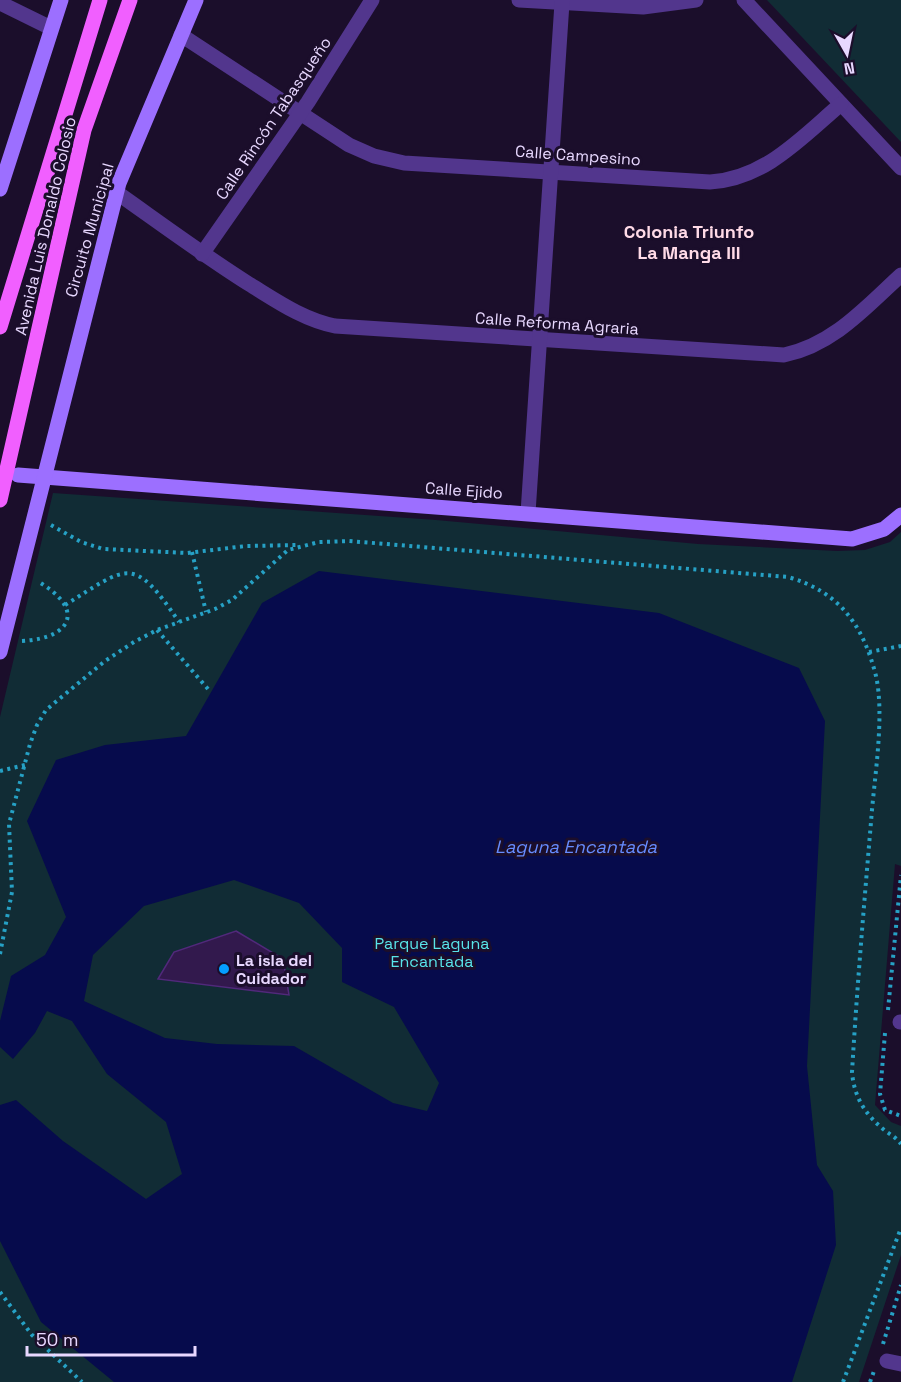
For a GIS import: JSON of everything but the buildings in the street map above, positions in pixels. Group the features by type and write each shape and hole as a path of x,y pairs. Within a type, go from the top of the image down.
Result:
{"main road":[{"name":"Avenida Luis Donaldo Colosio","path":"0,327 100,0"},
{"name":"Avenida Luis Donaldo Colosio","path":"0,500 84,130 130,0"}],"street":[{"path":"0,189 62,0"},
{"name":"Circuito Municipal","path":"42,479 116,192 196,0"},
{"name":"Calle Rincón Tabasqueño","path":"202,254 299,115 372,0"},
{"path":"519,0 644,7 696,0"},
{"path":"744,0 901,168"},
{"path":"0,3 51,28"},
{"path":"528,513 553,171 562,3"},
{"name":"Calle Campesino","path":"181,35 299,115 355,148 390,160 421,164 710,182 732,180 771,163 841,104"},
{"name":"Calle Reforma Agraria","path":"116,192 202,254 292,311 319,323 366,329 763,356 784,355 804,350 830,337 901,275"},
{"name":"Calle Ejido","path":"18,475 42,479 528,513 852,539 884,529 901,515"},
{"path":"1,646 42,479"}],"path":[{"path":"34,510 46,523 81,542 103,549 192,552 246,546 349,541 400,544 788,577 809,583 827,592 841,604 869,652 878,685 876,768 859,964 853,1086 856,1096 873,1120 901,1144"},
{"path":"0,954 12,892 9,824 37,725 46,710 105,661 157,630 232,600 276,560 302,545"},
{"path":"192,552 206,612"},
{"path":"1,646 59,633 67,616 61,598 45,585 19,572"},
{"path":"65,605 109,577 119,572 130,572 149,583 179,622"},
{"path":"157,630 208,689"},
{"path":"869,652 901,646"},
{"path":"0,771 25,765"},
{"path":"901,875 893,1022 879,1094 885,1110 901,1116"},
{"path":"843,1382 901,1228"},
{"path":"870,1382 886,1360 901,1286"},
{"path":"0,1292 32,1335 82,1382"}],"green space":[{"path":"767,0 901,0 901,142"},
{"name":"Laguna Encantada","path":"53,493 436,520 698,544 837,551 865,550 890,542 901,532 901,866 895,864 875,1105 891,1122 901,1126 901,1255 859,1382 0,1382 0,717"}],"water":[{"name":"Laguna Encantada","path":"319,571 659,613 799,668 825,721 807,1066 817,1165 833,1191 836,1245 792,1382 114,1382 41,1322 0,1241 0,1105 16,1100 63,1141 146,1199 182,1174 166,1122 107,1074 72,1021 47,1011 35,1033 13,1059 0,1047 0,1021 11,976 45,955 66,917 27,821 56,760 105,745 186,736 262,603","holes":["234,880 299,903 342,948 342,982 394,1007 439,1083 427,1111 393,1103 294,1046 217,1044 165,1038 84,1001 93,955 144,906"]}],"place":[{"name":"La isla del Cuidador","path":"224,969"}],"district":[{"name":"Colonia Triunfo La Manga III","path":"689,242"}],"park label":[{"name":"Parque Laguna Encantada","path":"432,952"}]}
